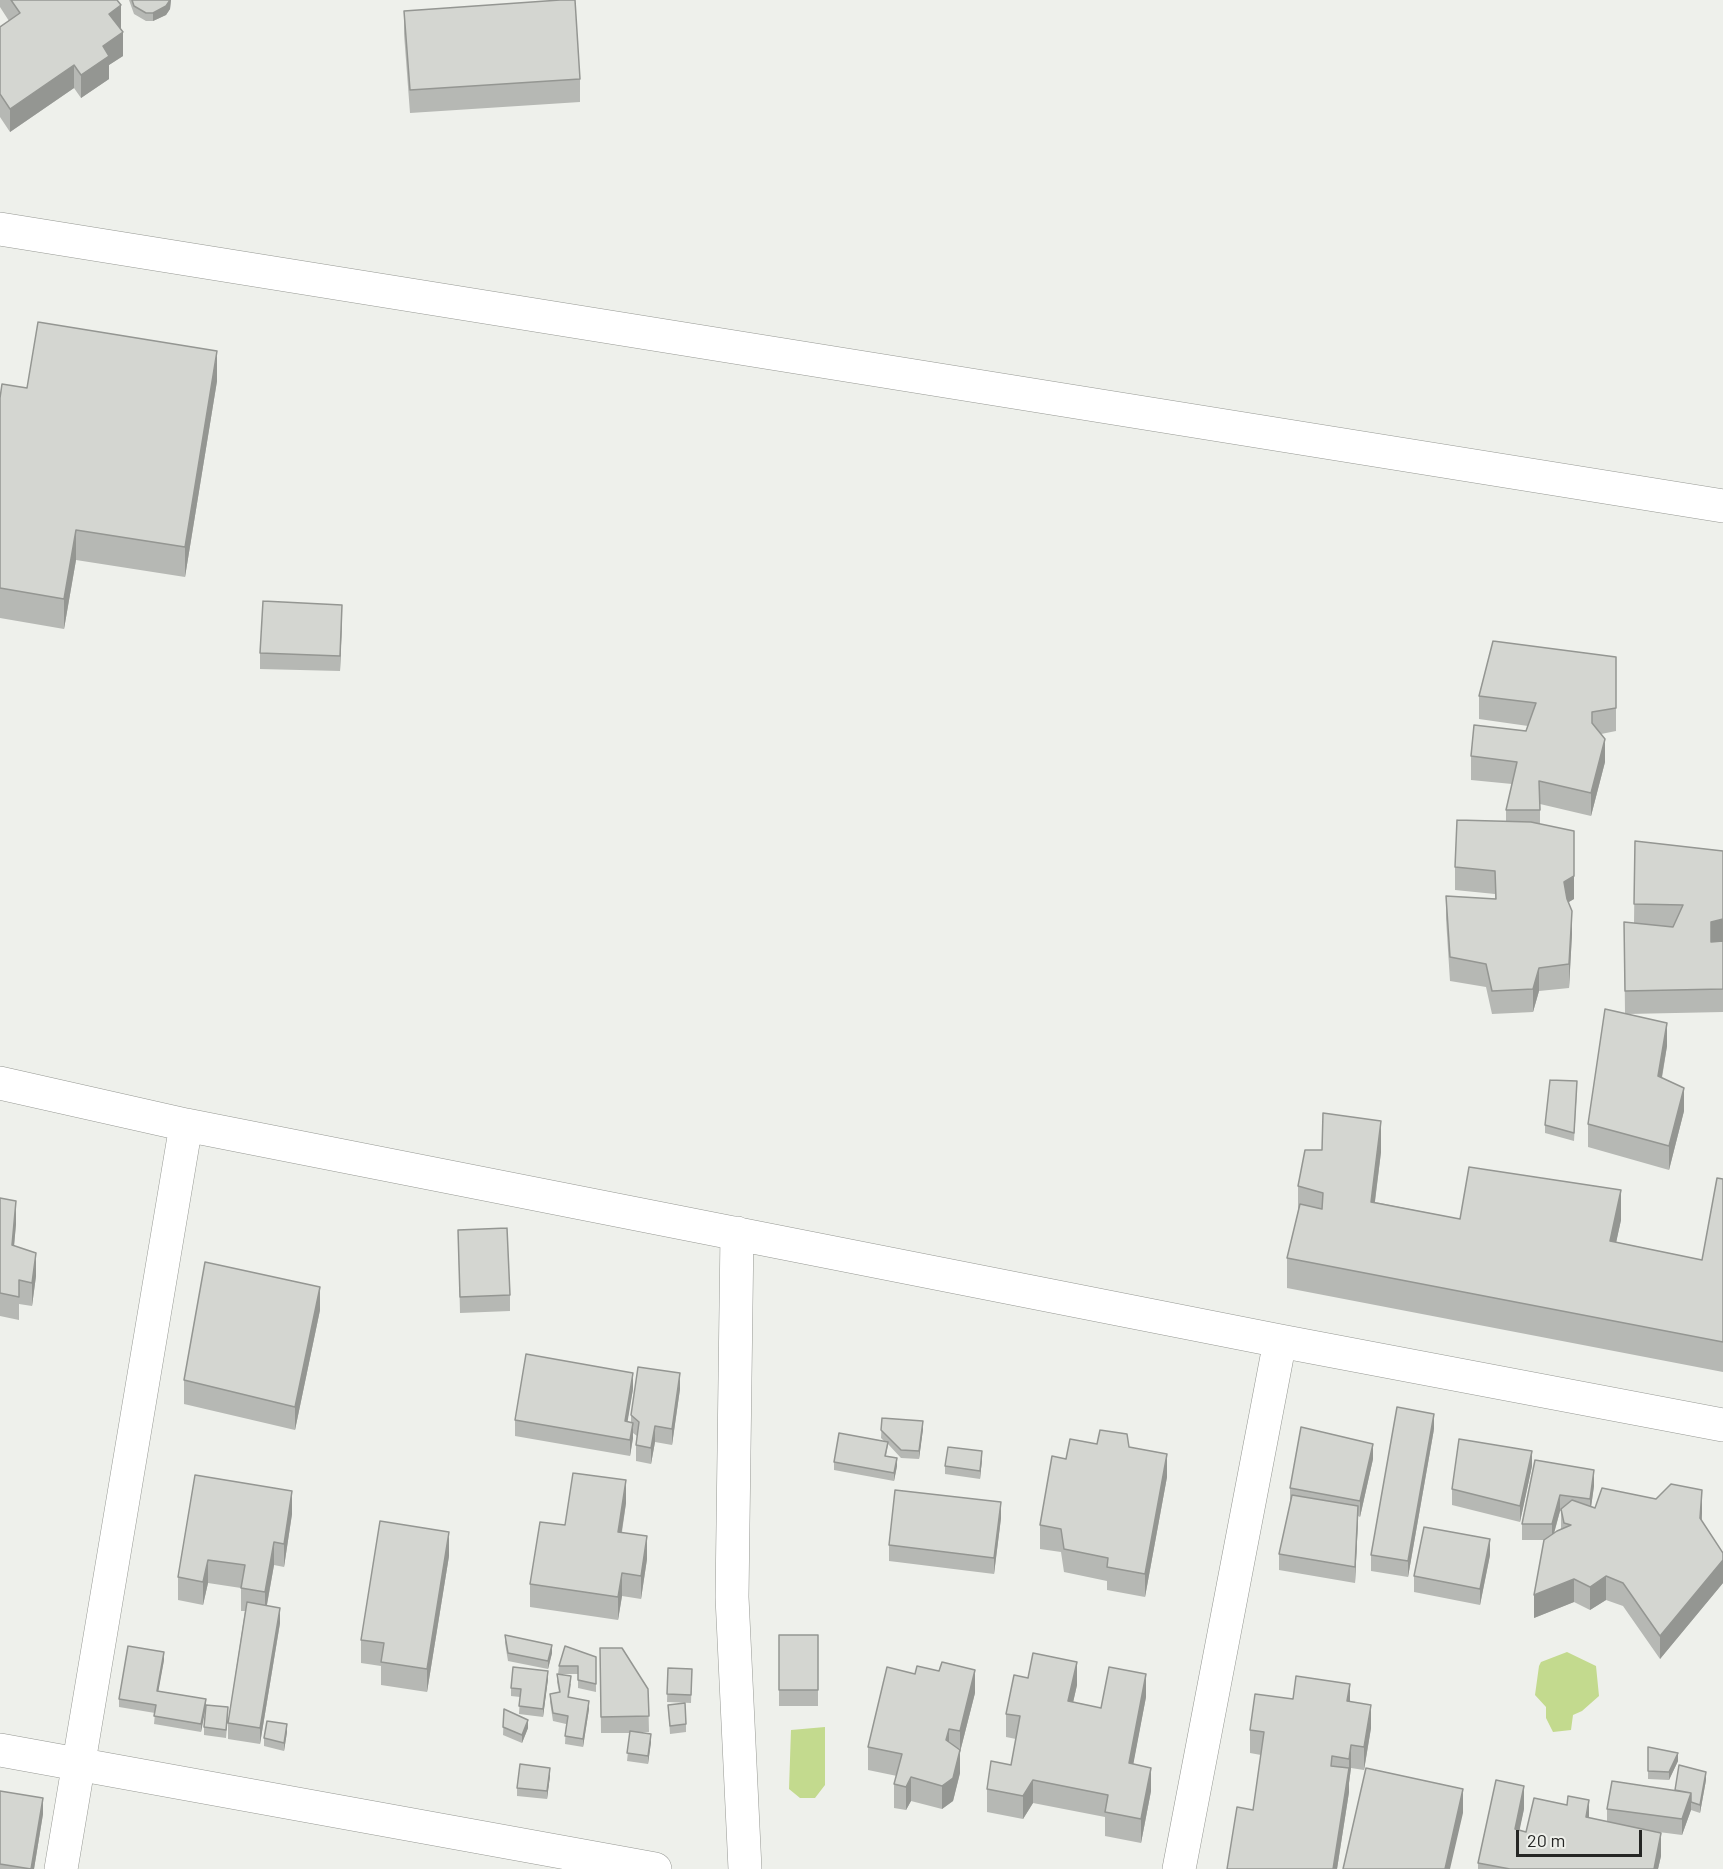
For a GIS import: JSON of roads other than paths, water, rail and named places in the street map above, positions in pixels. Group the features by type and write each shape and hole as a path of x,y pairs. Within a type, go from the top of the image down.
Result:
{"street":[{"path":"0,229 1723,506"},
{"path":"0,1083 186,1125 1280,1341 1723,1425"},
{"path":"61,1869 186,1125"},
{"path":"737,1233 732,1597 745,1869"},
{"path":"1179,1869 1280,1341"},
{"path":"0,1750 655,1869"}]}
